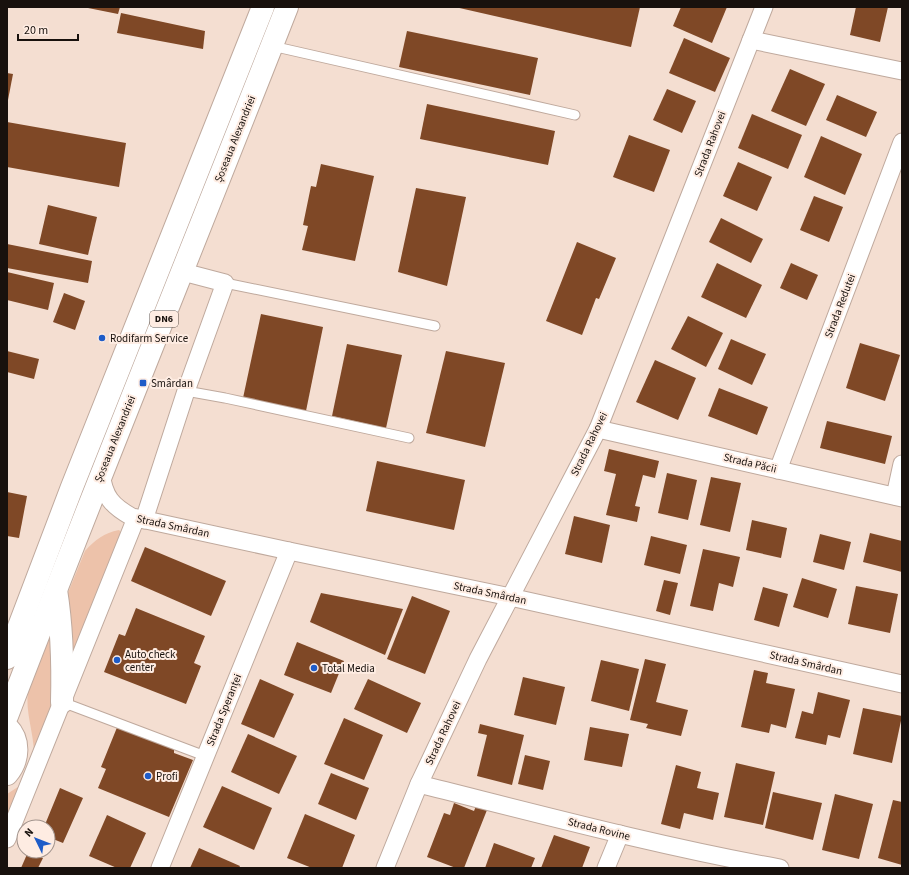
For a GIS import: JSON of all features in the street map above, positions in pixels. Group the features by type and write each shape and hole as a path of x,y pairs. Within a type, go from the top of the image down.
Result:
{"main road":[{"name":"Șoseaua Alexandriei","path":"7,658 72,487 263,7"},
{"name":"Șoseaua Alexandriei","path":"7,716 101,474 183,272 287,7"},
{"path":"56,590 61,619 62,702"},
{"path":"7,727 14,736 17,753 7,774"}],"street":[{"name":"Strada Rahovei","path":"385,868 419,784 478,659 598,429 764,7"},
{"path":"751,40 902,71"},
{"name":"Strada Redutei","path":"778,470 902,142"},
{"path":"7,839 137,519 186,392 225,283 183,272"},
{"name":"Strada Păcii","path":"598,429 898,497"},
{"path":"898,497 902,464"},
{"name":"Strada Smârdan","path":"101,474 102,486 111,502 120,511 137,519 510,596 902,684"},
{"name":"Strada Speranței","path":"160,868 289,551"},
{"name":"Strada Rovine","path":"419,784 620,834 732,864 780,868"},
{"path":"606,868 620,834"}],"lane":[{"path":"272,46 575,115"},
{"path":"225,283 435,326"},
{"path":"186,392 225,398 409,438"},
{"path":"62,702 205,756"}],"shaded area":[{"path":"119,530 121,532 34,754 27,699 28,691 85,551 100,538"},
{"path":"21,785 7,819 7,794"}],"building":[{"path":"83,7 120,7 118,14"},
{"path":"455,7 640,7 631,47"},
{"path":"681,7 727,7 712,43 673,26"},
{"path":"856,7 888,7 880,42 850,35"},
{"path":"121,13 205,31 203,49 117,33"},
{"path":"407,31 538,58 530,95 399,67"},
{"path":"684,38 730,58 715,92 669,73"},
{"path":"790,69 825,84 806,126 771,111"},
{"path":"7,73 13,74 8,100 7,100"},
{"path":"667,89 696,101 682,133 653,120"},
{"path":"837,95 877,112 866,137 826,120"},
{"path":"427,104 555,131 548,165 420,139"},
{"path":"752,114 802,135 788,169 738,148"},
{"path":"7,122 126,143 119,187 7,167"},
{"path":"629,135 670,150 654,192 613,177"},
{"path":"821,136 862,154 845,195 804,177"},
{"path":"738,162 772,177 757,211 723,196"},
{"path":"321,164 374,176 355,261 302,250 308,226 303,225 311,186 316,187"},
{"path":"416,188 466,197 447,286 398,272"},
{"path":"814,196 843,207 829,242 800,230"},
{"path":"48,205 97,217 88,255 39,244"},
{"path":"721,218 763,239 751,263 709,242"},
{"path":"577,242 616,258 599,299 596,298 582,335 546,321"},
{"path":"7,244 92,261 88,283 7,268"},
{"path":"717,263 762,285 746,318 701,297"},
{"path":"791,263 818,275 807,300 780,288"},
{"path":"7,272 54,283 48,310 7,300"},
{"path":"64,293 85,301 75,330 53,322"},
{"path":"261,314 323,327 306,411 243,398"},
{"path":"688,316 723,333 706,367 671,349"},
{"path":"731,339 766,354 752,385 718,369"},
{"path":"860,343 900,355 885,401 846,388"},
{"path":"347,344 402,355 386,428 332,416"},
{"path":"7,351 39,359 34,379 7,372"},
{"path":"446,351 505,363 485,447 426,433"},
{"path":"655,360 696,378 678,420 636,402"},
{"path":"719,388 768,407 757,435 708,416"},
{"path":"827,421 892,436 885,464 820,448"},
{"path":"609,449 659,461 655,478 643,475 635,506 640,507 637,522 606,515 616,474 604,471"},
{"path":"377,461 465,480 454,530 366,511"},
{"path":"667,473 697,480 688,520 658,513"},
{"path":"711,477 741,483 730,532 700,525"},
{"path":"7,492 27,496 19,538 7,536"},
{"path":"574,516 610,525 602,563 565,554"},
{"path":"752,520 787,528 781,558 746,550"},
{"path":"870,533 902,541 902,572 863,562"},
{"path":"820,534 851,542 844,570 813,562"},
{"path":"651,536 687,545 680,574 644,565"},
{"path":"145,547 226,581 211,616 131,581"},
{"path":"703,549 740,557 733,587 719,583 713,611 690,606"},
{"path":"802,578 837,589 828,618 793,607"},
{"path":"664,580 678,583 670,615 656,611"},
{"path":"856,586 898,594 890,633 848,624"},
{"path":"763,587 788,594 779,627 754,620"},
{"path":"321,593 403,609 385,655 310,622"},
{"path":"412,596 450,611 425,674 387,659"},
{"path":"136,608 205,636 194,663 201,666 186,704 104,672 119,634 125,636"},
{"name":"Total Media","path":"297,642 344,661 331,693 284,675"},
{"path":"645,659 666,664 656,702 688,710 681,736 646,728 648,724 630,720"},
{"path":"601,660 639,669 629,711 591,701"},
{"path":"754,670 768,673 766,683 795,689 786,728 771,724 769,733 741,727"},
{"path":"523,677 565,687 556,725 514,715"},
{"path":"260,679 294,694 274,738 241,724"},
{"path":"368,679 421,703 407,733 354,709"},
{"path":"818,692 850,700 840,738 828,735 826,745 795,738 802,711 813,714"},
{"path":"863,708 902,716 892,763 853,754"},
{"path":"344,718 383,735 364,780 324,764"},
{"path":"480,724 524,735 512,785 477,776 487,735 478,733"},
{"path":"118,725 174,748 174,753 193,760 169,817 98,788 106,769 101,767"},
{"path":"590,727 629,734 622,767 584,760"},
{"path":"248,734 297,756 279,794 231,772"},
{"path":"525,755 550,761 543,790 518,784"},
{"path":"736,763 775,772 763,825 724,817"},
{"path":"676,765 701,772 697,788 719,793 713,820 684,813 680,829 661,824"},
{"path":"331,773 369,788 356,820 318,804"},
{"path":"222,786 272,808 254,850 203,827"},
{"path":"60,788 83,798 63,843 56,840 56,819 47,819"},
{"path":"773,792 822,803 813,840 765,828"},
{"path":"835,794 873,804 859,859 822,850"},
{"path":"893,800 902,802 902,865 878,858"},
{"path":"454,803 474,811 476,806 487,810 464,868 456,868 427,857 444,813 450,815"},
{"path":"305,814 355,835 342,868 312,868 287,858"},
{"path":"107,815 146,833 130,868 117,868 89,856"},
{"path":"554,835 590,847 582,868 541,868"},
{"path":"494,843 535,858 531,868 485,868"},
{"path":"199,848 240,866 239,868 190,868"},
{"path":"25,859 42,859 38,868 21,868"}],"place":[{"name":"Rodifarm Service","path":"102,338"},
{"name":"Smârdan","path":"143,383"},
{"name":"Auto check center","path":"117,660"},
{"name":"Total Media","path":"314,668"},
{"name":"Profi","path":"148,776"}]}
